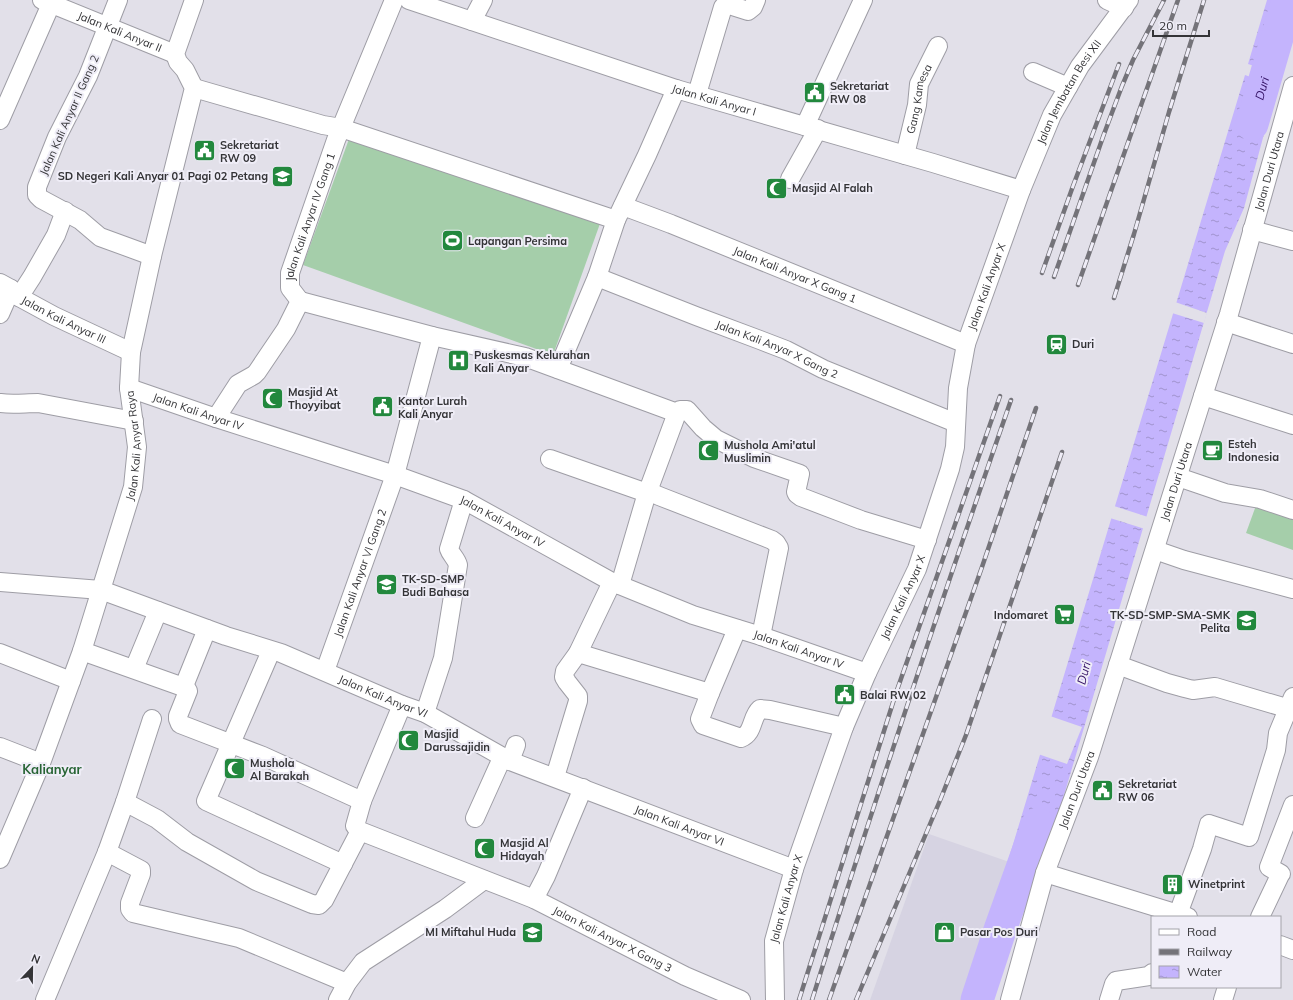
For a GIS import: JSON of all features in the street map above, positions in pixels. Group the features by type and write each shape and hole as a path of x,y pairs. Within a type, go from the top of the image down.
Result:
{"street":[{"path":"108,27 118,0"},
{"path":"194,0 175,54 178,62 185,70 194,88 323,125 341,128 620,213"},
{"name":"Jalan Kali Anyar IV Gang 1","path":"300,301 290,288 290,273 336,140 394,0"},
{"name":"Jalan Kali Anyar I","path":"410,0 676,89 1021,190"},
{"path":"472,22 483,0"},
{"path":"697,94 723,8 725,5 729,5 748,11 753,7 756,0"},
{"path":"790,179 863,0"},
{"path":"1107,0 1127,4"},
{"path":"0,120 47,2"},
{"name":"Jalan Kali Anyar II","path":"47,2 175,54"},
{"name":"Jalan Jembatan Besi XII","path":"1021,190 1052,115 1080,66 1127,4"},
{"name":"Jalan Kali Anyar II Gang 2","path":"108,27 88,76 57,137 37,187 36,194 41,199 80,220 100,237 152,256"},
{"name":"Gang Kamesa","path":"905,155 917,105 919,84 938,46"},
{"path":"1033,72 1068,87"},
{"name":"Jalan Duri Utara","path":"1010,1000 1046,873 1088,757 1204,396 1252,230 1288,124 1293,86"},
{"name":"Jalan Kali Anyar Raya","path":"0,858 42,763 82,651 133,487 137,447 129,388 131,352 152,256 194,88"},
{"path":"558,368 596,277 620,213 676,89"},
{"name":"Jalan Kali Anyar X","path":"775,1000 774,941 794,869 844,727 867,673 917,569 956,447 958,388 966,344 1021,190"},
{"path":"0,314 10,290 32,277 56,235 65,211"},
{"name":"Jalan Kali Anyar X Gang 1","path":"620,213 671,224 966,344"},
{"path":"1252,230 1293,241"},
{"name":"Jalan Kali Anyar X Gang 2","path":"596,277 786,350 823,369 956,423"},
{"name":"Jalan Kali Anyar III","path":"10,290 54,316 131,352"},
{"path":"216,418 238,384 257,372 286,329 300,301 432,336 525,357 558,368 677,414"},
{"path":"1226,322 1293,344"},
{"name":"Jalan Kali Anyar VI Gang 2","path":"324,671 395,475 432,336"},
{"name":"Jalan Kali Anyar IV","path":"129,388 216,418 395,475 464,500 616,584 693,615 761,636 867,673"},
{"path":"1204,396 1293,425"},
{"path":"0,403 14,405 23,403 38,403 134,421"},
{"path":"555,778 578,700 578,696 566,682 564,677 565,671 578,653 616,584 648,492 677,414 680,410 687,410 702,428 716,439 754,458 798,472 800,476 796,492 801,497 860,520 926,540"},
{"path":"550,459 659,496 772,540 776,543 779,548 761,636"},
{"path":"1178,477 1225,493 1260,499 1293,510"},
{"path":"425,713 443,658 458,565 457,560 451,554 449,549 464,500"},
{"path":"1155,550 1184,560 1293,589"},
{"name":"Jalan Kali Anyar VI","path":"0,582 101,590 207,630 271,651 324,671 402,705 425,713 509,755 537,772 583,788 794,869"},
{"path":"134,669 158,611"},
{"path":"737,629 700,719 703,725 741,738 747,736 756,712 760,709 844,727"},
{"path":"184,686 207,630"},
{"path":"82,651 184,686 188,691 178,716 180,724 263,756 362,801"},
{"path":"271,651 206,801 343,864"},
{"path":"0,653 71,681"},
{"path":"578,653 710,693"},
{"path":"1046,873 1183,915 1209,824 1249,837 1276,750 1278,732 1292,705 1215,687 1193,690 1167,683 1118,665"},
{"path":"125,802 157,819 187,842 256,881 312,904 319,905 324,900 360,831 355,826 362,801 402,705"},
{"path":"45,1000 107,852 152,719"},
{"path":"0,747 42,763"},
{"path":"475,818 509,755"},
{"path":"534,899 546,876 583,788"},
{"path":"1260,916 1280,875 1280,873 1270,867 1293,805"},
{"name":"Jalan Kali Anyar X Gang 3","path":"360,831 534,899 685,976 741,1000"},
{"path":"107,852 141,870 141,874 130,903 130,909 133,913 239,938 347,983"},
{"path":"338,1000 347,983 363,962 445,909 484,880"},
{"path":"1281,945 1293,950"},
{"path":"1109,1000 1116,982 1149,976 1151,974"},
{"path":"1223,1000 1227,988"}],"shaded area":[{"name":"Pasar Pos Duri","path":"929,834 1015,864 972,1000 870,1000"}],"green space":[{"name":"Lapangan Persima","path":"353,128 602,218 553,355 303,265"},
{"path":"1258,500 1293,513 1293,550 1246,533"}],"water":[{"path":"1267,0 1293,0 1293,26 1279,74 1248,64"},
{"path":"1245,75 1277,86 1244,208 1225,251 1041,873 1008,861"}],"pier":[{"path":"1175,302 1207,313 1204,323 1172,313"},
{"path":"1114,506 1148,517 1145,529 1110,518"},
{"path":"1050,716 1082,727 1067,764 1038,754"}],"waterway":[{"name":"Duri","path":"1252,124 1288,0"},
{"name":"Duri","path":"977,1000 1001,927 1038,824"}],"railway":[{"path":"1054,277 1122,86 1133,60 1164,0"},
{"path":"1078,285 1178,0"},
{"path":"1114,298 1204,0"},
{"path":"1042,273 1119,64"},
{"path":"799,1000 896,693 1000,396"},
{"path":"812,1000 909,699 1011,400"},
{"path":"829,1000 982,567 1036,408"},
{"path":"856,1000 966,735 1062,452"}],"place":[{"name":"Sekretariat RW 08","path":"815,92"},
{"name":"Sekretariat RW 09","path":"205,151"},
{"name":"SD Negeri Kali Anyar 01 Pagi 02 Petang","path":"283,176"},
{"name":"Masjid Al Falah","path":"777,188"},
{"name":"Lapangan Persima","path":"453,241"},
{"name":"Duri","path":"1056,344"},
{"name":"Puskesmas Kelurahan Kali Anyar","path":"458,361"},
{"name":"Masjid At Thoyyibat","path":"272,398"},
{"name":"Kantor Lurah Kali Anyar","path":"383,407"},
{"name":"Esteh Indonesia","path":"1212,450"},
{"name":"Mushola Ami'atul Muslimin","path":"708,451"},
{"name":"TK-SD-SMP Budi Bahasa","path":"386,585"},
{"name":"Indomaret","path":"1064,615"},
{"name":"TK-SD-SMP-SMA-SMK Pelita","path":"1246,621"},
{"name":"Balai RW 02","path":"844,695"},
{"name":"Masjid Darussajidin","path":"409,740"},
{"name":"Mushola Al Barakah","path":"235,769"},
{"name":"Sekretariat RW 06","path":"1103,790"},
{"name":"Masjid Al Hidayah","path":"485,849"},
{"name":"Winetprint","path":"1173,884"},
{"name":"MI Miftahul Huda","path":"532,932"},
{"name":"Pasar Pos Duri","path":"944,932"}],"district":[{"name":"Kalianyar","path":"52,769"}]}
